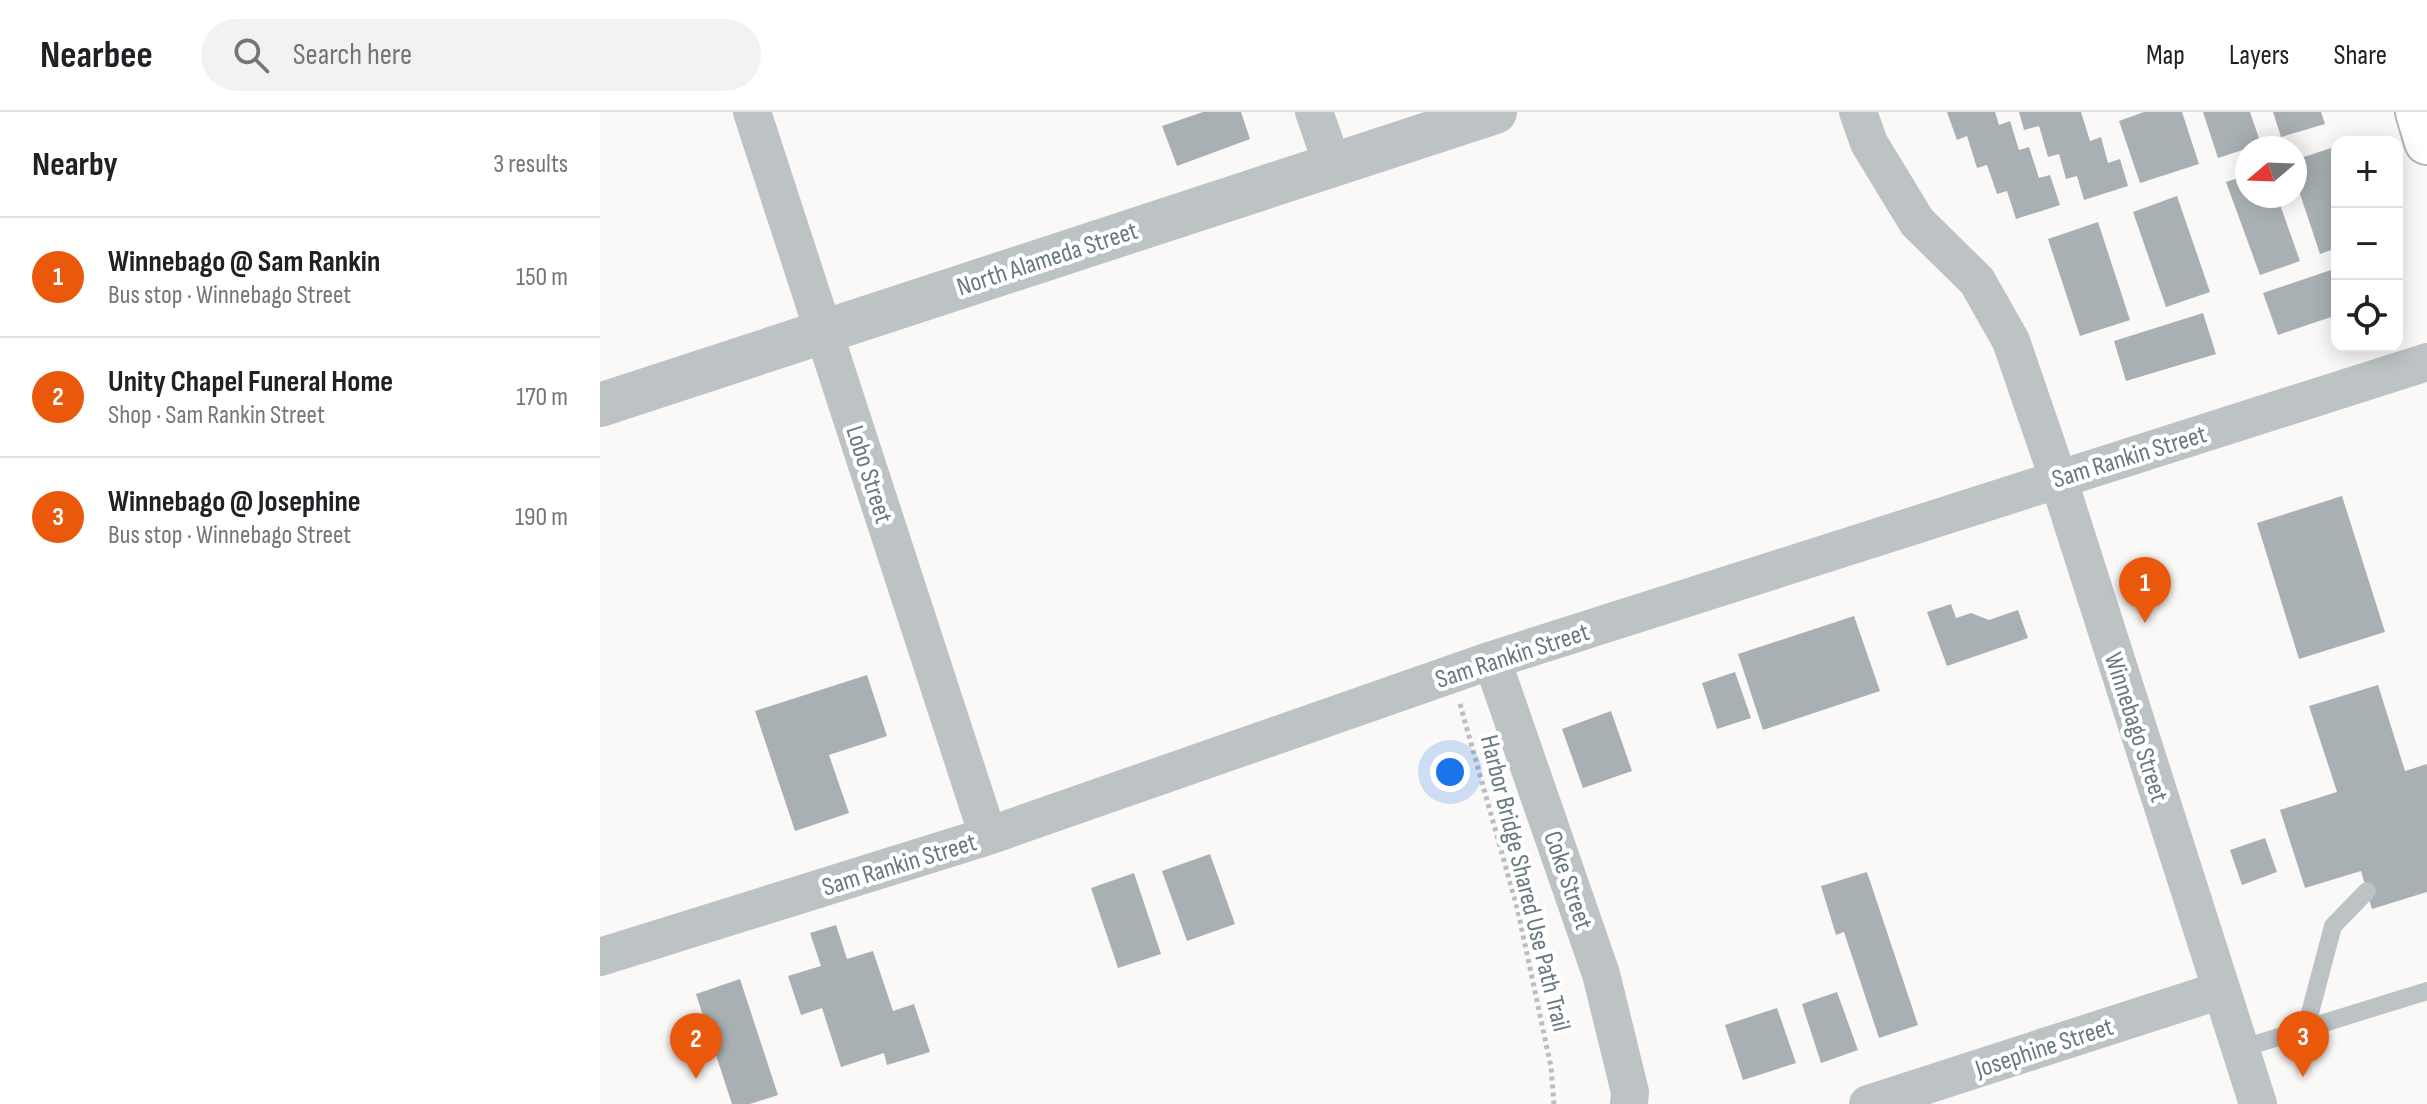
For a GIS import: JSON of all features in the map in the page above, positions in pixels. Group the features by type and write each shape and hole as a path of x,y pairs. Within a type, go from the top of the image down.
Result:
{"main road":[{"path":"2418,112 2427,142"}],"street":[{"name":"Lobo Street","path":"752,112 988,836"},
{"path":"1314,112 1333,166"},
{"name":"North Alameda Street","path":"600,405 1495,112"},
{"name":"Winnebago Street","path":"1858,112 1869,143 1917,222 1977,281 2011,341 2058,478 2258,1104"},
{"name":"Sam Rankin Street","path":"600,957 988,836 1492,660 2427,362"},
{"name":"Coke Street","path":"1492,660 1601,974 1630,1092 1629,1104"},
{"name":"Josephine Street","path":"1868,1104 2221,990"}],"lane":[{"path":"2306,1028 2333,926 2367,891"},
{"path":"2240,1049 2427,991"}],"path":[{"name":"Harbor Bridge Shared Use Path Trail","path":"1453,674 1517,907 1551,1067 1554,1104"}],"building":[{"path":"1203,112 1241,112 1250,139 1177,166 1162,126"},
{"path":"1947,112 1995,112 1999,125 2010,121 2019,150 2029,147 2039,178 2050,175 2060,205 2016,219 2007,191 1997,194 1987,165 1977,168 1967,136 1957,140"},
{"path":"2019,112 2081,112 2090,141 2101,137 2108,163 2120,159 2128,186 2084,200 2077,176 2066,179 2059,154 2048,157 2039,126 2024,130"},
{"path":"2144,112 2182,112 2199,164 2140,183 2119,121"},
{"path":"2203,112 2250,112 2258,136 2235,136 2235,152 2218,158"},
{"path":"2273,112 2321,112 2325,124 2281,136"},
{"path":"2331,148 2331,250 2320,254 2305,208 2307,156"},
{"path":"2235,179 2235,207 2226,182"},
{"path":"2177,196 2210,292 2166,307 2133,212"},
{"path":"2236,208 2281,208 2300,261 2260,275"},
{"path":"2098,222 2130,320 2080,336 2048,239"},
{"path":"2331,270 2331,317 2278,335 2263,293"},
{"path":"2203,313 2216,354 2126,381 2114,341"},
{"path":"2342,496 2385,632 2299,659 2257,523"},
{"path":"1951,604 1956,618 1971,613 1989,620 2018,610 2028,638 1947,666 1927,612"},
{"path":"1854,616 1880,691 1763,730 1738,654"},
{"path":"1735,672 1751,718 1717,729 1702,683"},
{"path":"867,675 887,736 829,755 849,813 795,831 755,711"},
{"path":"2378,685 2405,771 2427,764 2427,892 2372,909 2361,871 2305,888 2280,810 2337,792 2309,706"},
{"path":"1611,711 1632,771 1583,788 1562,729"},
{"path":"2265,838 2277,872 2242,885 2230,850"},
{"path":"1210,854 1235,924 1187,941 1162,871"},
{"path":"1867,872 1918,1025 1879,1038 1844,932 1836,935 1821,886"},
{"path":"1134,873 1161,954 1118,968 1091,888"},
{"path":"836,925 847,959 873,951 893,1011 914,1004 930,1052 887,1065 884,1053 841,1067 822,1008 801,1015 788,976 821,966 810,933"},
{"path":"740,979 778,1095 750,1104 732,1104 696,994"},
{"path":"1837,992 1858,1050 1821,1063 1802,1004"},
{"path":"1777,1008 1796,1063 1743,1080 1725,1025"}],"place":[{"name":"Winnebago @ Sam Rankin","path":"2145,623"},
{"name":"Winnebago @ Josephine","path":"2303,1077"},
{"name":"Unity Chapel Funeral Home","path":"696,1079"}]}
